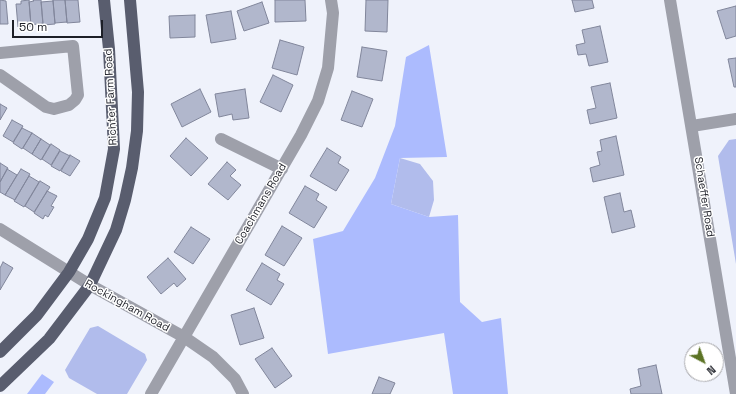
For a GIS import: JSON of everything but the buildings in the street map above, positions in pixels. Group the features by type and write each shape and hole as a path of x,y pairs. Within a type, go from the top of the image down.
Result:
{"main road":[{"name":"Richter Farm Road","path":"0,352 37,315 68,272 88,239 105,198 114,149 109,49 104,0"},
{"name":"Richter Farm Road","path":"0,386 49,339 90,285 116,230 125,200 132,168 137,131 138,92 130,0"}],"street":[{"name":"Coachmans Road","path":"151,394 302,135 318,101 328,68 333,13 331,0"},
{"name":"Schaeffer Road","path":"670,0 736,394"},
{"path":"0,53 73,46 78,95 69,105 54,109 46,107 0,75"},
{"path":"692,126 736,118"},
{"path":"221,139 282,169"},
{"name":"Rockingham Road","path":"0,228 68,272 184,337 213,357 235,379 243,394"}],"shaded area":[{"path":"429,45 447,157 400,158 391,204 429,217 458,215 460,302 482,322 501,318 508,394 453,394 444,333 328,354 313,239 343,231 375,178 395,126 406,57"},
{"path":"736,139 736,264 718,156 729,140"},
{"path":"400,158 420,164 433,181 434,200 429,217 391,204"},
{"path":"98,326 145,354 147,360 127,394 97,394 69,378 65,370 90,328"},
{"path":"42,374 54,382 45,394 27,394"}]}
